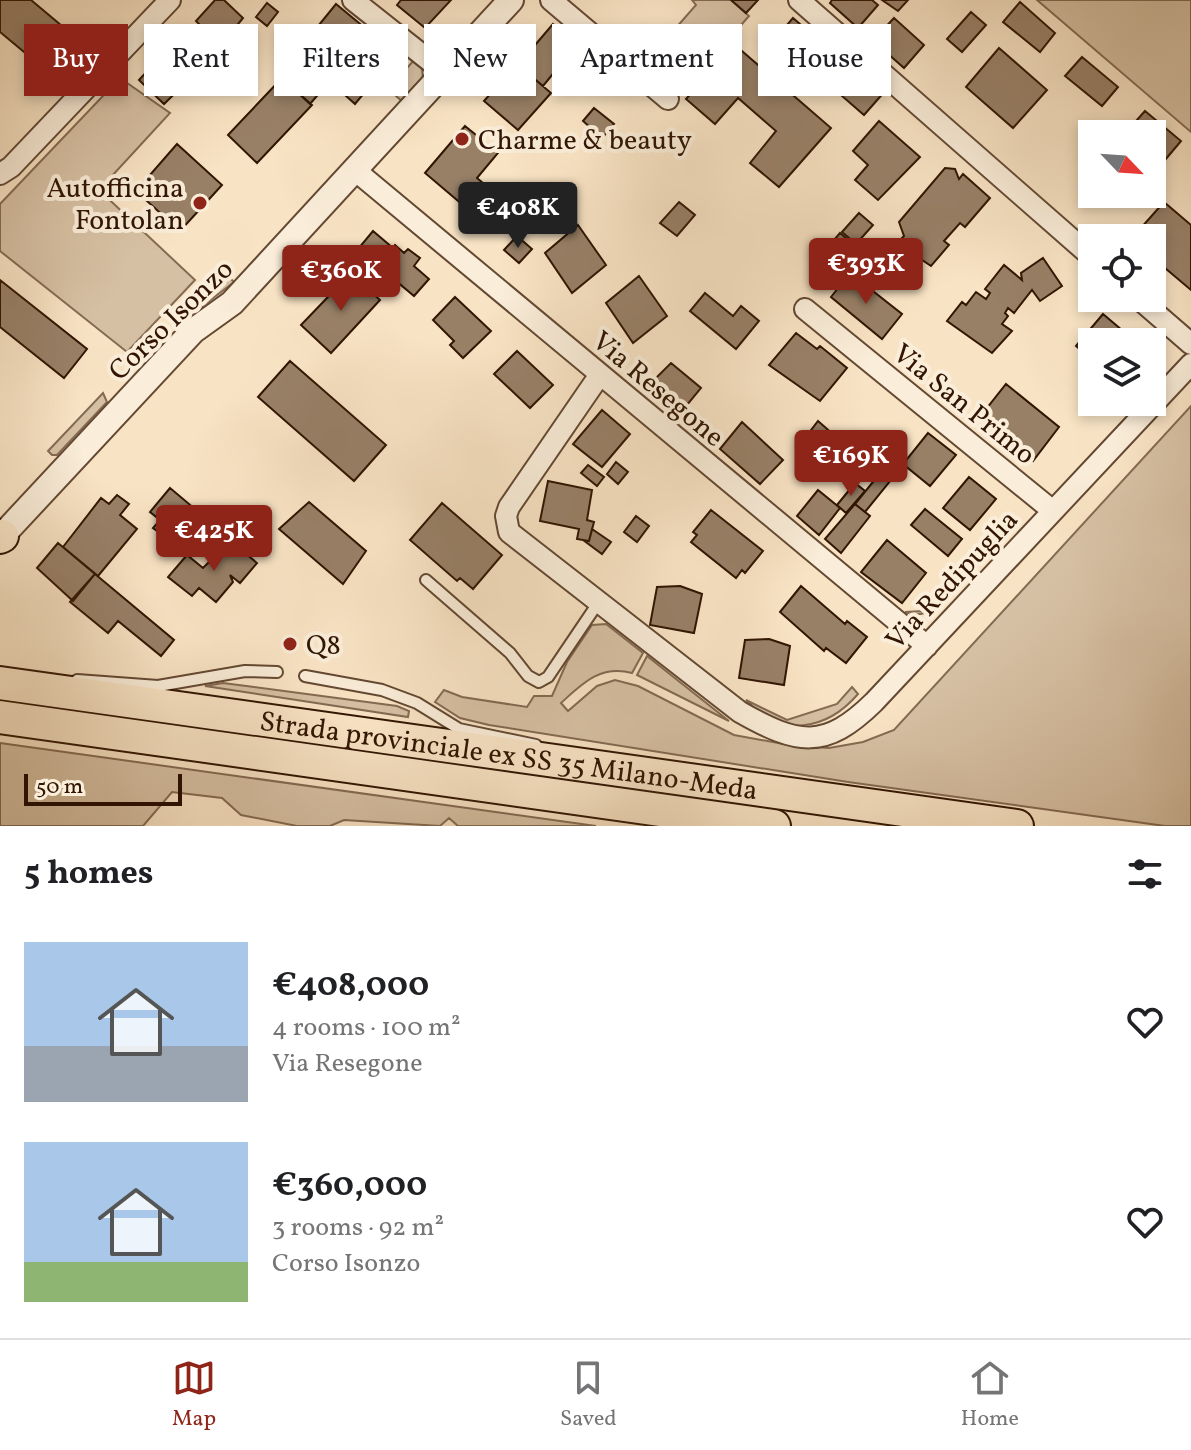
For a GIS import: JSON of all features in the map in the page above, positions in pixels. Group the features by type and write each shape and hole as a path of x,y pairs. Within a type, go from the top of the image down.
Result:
{"highway":[{"name":"Strada provinciale ex SS 35 Milano-Meda","path":"0,683 1017,826"},
{"name":"Strada provinciale ex SS 35 Milano-Meda","path":"0,717 774,826"}],"street":[{"path":"0,174 11,167 170,0"},
{"path":"353,0 424,56"},
{"name":"Corso Isonzo","path":"489,24 511,0"},
{"path":"551,0 668,99"},
{"path":"799,0 1078,245"},
{"name":"Corso Isonzo","path":"1,537 193,331 232,303 424,96"},
{"name":"Via Resegone","path":"356,171 927,646"},
{"name":"Via San Primo","path":"805,309 1053,511"},
{"path":"1154,312 1191,344"},
{"name":"Via Redipuglia","path":"599,376 506,516 509,532 719,698 780,733 797,738 827,736 853,723 1191,364"}],"lane":[{"path":"426,580 510,653 528,676 539,682 548,677 598,603"},
{"path":"39,688 84,679 171,685 245,671 277,672"},
{"path":"305,676 392,693 459,729 522,740 574,763"}],"shaded area":[{"path":"692,0 731,0 749,16 742,24 679,24 696,5"},
{"path":"1037,0 1191,0 1191,132"},
{"path":"415,59 422,68 423,79 403,102 396,96 408,96 408,67"},
{"path":"128,84 170,113 99,190 195,280 127,352 0,251 0,204 103,96 128,96"},
{"path":"220,269 234,282 181,323 174,317"},
{"path":"103,393 107,402 57,455 52,455 48,451"},
{"path":"1191,406 1191,826 1165,826 848,782 489,725 460,718 435,702 444,690 462,697 527,707 534,696 552,696 567,662 592,625 606,624 643,653 632,673 610,672 585,683 561,703 568,711 597,686 615,680 638,686 734,735 789,745 829,748 863,742 894,730"},
{"path":"964,565 970,569 942,602 925,613 905,612 923,611"},
{"path":"647,656 729,721 637,675"},
{"path":"223,683 397,706 409,711 408,717 205,686"},
{"path":"852,687 858,694 846,706 832,716 804,725 774,721 746,700 787,720 837,704"},
{"path":"0,743 596,826 458,826 449,818 440,826 344,820 330,826 297,826 241,815 222,798 172,792 143,826 0,826"}],"building":[{"path":"0,0 31,0 60,24 24,24 24,52 0,32"},
{"path":"215,0 224,0 243,18 238,24 199,24 196,21"},
{"path":"401,0 451,0 424,27 397,5"},
{"path":"731,0 758,0 746,13"},
{"path":"832,0 872,0 878,5 861,24 854,24 830,3"},
{"path":"882,0 908,0 898,11"},
{"path":"1020,2 1055,33 1040,52 1003,22"},
{"path":"267,3 278,12 267,26 256,17"},
{"path":"336,4 360,24 320,24"},
{"path":"971,12 986,25 962,52 947,39"},
{"path":"894,18 924,45 904,68 891,56 891,24 888,24"},
{"path":"552,25 552,75 543,86 536,80 536,44"},
{"path":"999,48 1047,90 1013,128 966,87"},
{"path":"742,51 758,65 758,96 794,96 831,128 779,187 750,163 776,131 738,98 715,124 686,99 689,96 742,96"},
{"path":"1082,57 1118,87 1102,106 1065,76"},
{"path":"536,80 551,93 518,130 484,101 488,96 536,96"},
{"path":"274,86 274,96 302,96 312,105 257,163 228,135"},
{"path":"156,96 172,96 164,104"},
{"path":"301,96 317,96 310,104"},
{"path":"346,96 362,96 355,104"},
{"path":"842,96 881,96 864,115"},
{"path":"594,108 614,124 602,138 583,121"},
{"path":"1145,111 1156,120 1137,120"},
{"path":"879,121 920,157 878,200 855,180 868,165 853,151"},
{"path":"465,126 498,153 477,178 503,200 483,222 425,173"},
{"path":"1166,128 1181,141 1166,159"},
{"path":"177,144 222,185 180,231 136,191"},
{"path":"945,168 955,169 959,179 963,174 990,198 965,227 960,223 944,241 949,245 931,266 897,243 904,236 899,222"},
{"path":"679,202 695,215 677,236 660,223"},
{"path":"1166,204 1191,225 1191,290 1166,269 1166,224 1144,224 1159,208 1166,208"},
{"path":"859,213 873,225 856,244 842,232"},
{"path":"578,225 606,265 572,293 545,253"},
{"path":"373,231 393,248 395,245 404,253 408,249 420,258 414,266 429,279 414,296 358,249"},
{"path":"840,233 855,246 842,260 828,247"},
{"path":"517,236 532,249 519,263 504,250"},
{"path":"1043,258 1062,286 1040,301 1032,290 1014,313 1008,308 1005,313 1008,316 1002,324 1012,331 992,353 947,321 962,302 966,305 976,292 986,299 990,293 985,289 1004,265 1022,280 1021,273"},
{"path":"351,273 380,300 331,353 301,325"},
{"path":"850,273 902,314 882,339 831,297"},
{"path":"639,276 667,316 633,343 606,303"},
{"path":"0,280 87,349 64,378 0,327"},
{"path":"705,293 733,316 741,306 759,321 736,349 690,311"},
{"path":"455,297 491,331 463,358 450,345 454,341 433,320"},
{"path":"1103,314 1120,328 1091,328"},
{"path":"796,333 817,349 820,346 847,368 820,401 769,365"},
{"path":"517,351 553,385 530,408 494,374"},
{"path":"290,361 386,445 354,481 258,397"},
{"path":"671,363 701,388 682,411 649,385"},
{"path":"1006,384 1059,427 1033,461 979,418"},
{"path":"602,410 630,434 602,467 573,444"},
{"path":"818,421 834,435 821,451 805,438"},
{"path":"742,422 783,460 760,484 720,449"},
{"path":"928,433 956,455 930,486 903,464"},
{"path":"616,462 628,472 618,484 607,474"},
{"path":"588,465 604,477 597,486 581,473"},
{"path":"881,472 891,480 865,512 855,504"},
{"path":"969,477 996,499 970,530 943,508"},
{"path":"548,481 592,490 587,520 594,522 589,541 577,539 579,529 540,521"},
{"path":"855,483 865,491 846,513 837,505"},
{"path":"170,488 195,509 189,516 204,529 194,542 188,537 180,547 153,528 160,520 150,512"},
{"path":"818,490 840,508 819,535 797,516"},
{"path":"117,495 129,504 120,515 137,529 98,576 63,547 101,498 109,504"},
{"path":"309,502 366,551 343,584 279,529"},
{"path":"442,503 502,555 473,589 460,578 457,581 410,540"},
{"path":"855,504 870,516 841,553 825,539"},
{"path":"925,509 962,539 948,556 911,525"},
{"path":"711,510 763,551 745,573 742,570 736,578 691,542 697,535 693,532"},
{"path":"636,516 649,526 637,542 624,532"},
{"path":"592,529 611,542 602,554 583,540 589,541"},
{"path":"887,540 926,573 902,603 861,572"},
{"path":"232,542 257,563 240,583 230,575 233,582 216,602 199,588 192,596 168,577 187,555 203,568 209,562 212,565"},
{"path":"58,543 95,574 73,601 37,568"},
{"path":"95,574 174,640 161,656 118,621 108,633 70,602"},
{"path":"680,586 702,594 694,633 650,625 657,587"},
{"path":"801,586 845,624 847,621 867,637 846,663 826,648 824,651 780,612"},
{"path":"769,639 790,646 784,685 739,678 745,640"}],"place":[{"name":"Charme & beauty","path":"462,139"},
{"name":"Autofficina Fontolan","path":"200,203"},
{"name":"Q8","path":"290,644"}]}
